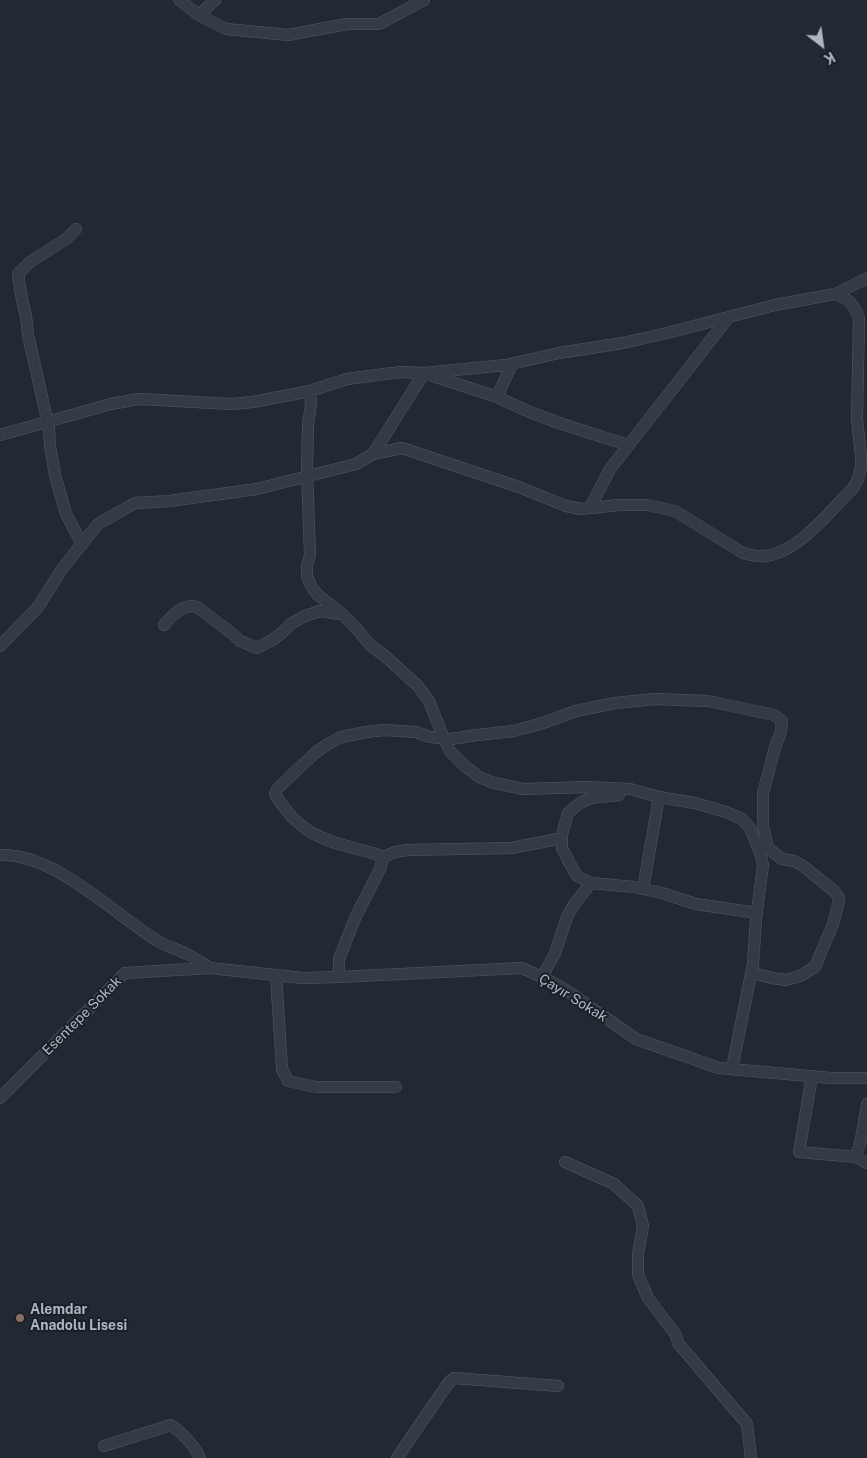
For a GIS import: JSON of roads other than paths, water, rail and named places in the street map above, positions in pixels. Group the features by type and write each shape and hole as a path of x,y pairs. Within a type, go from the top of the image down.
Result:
{"street":[{"path":"179,0 199,15 226,29 288,35 347,24 379,24 424,0"},
{"path":"199,15 215,0"},
{"path":"76,229 66,239 30,262 18,274 28,335 48,422 50,446 60,495 66,514 82,544"},
{"path":"0,435 111,404 139,399 231,404 253,402 310,391 347,380 384,374 402,372 424,373 512,364 559,353 632,341 775,305 835,294 867,278"},
{"path":"0,646 38,607 62,569 98,524 135,503 169,501 257,489 356,464 373,454 402,448 519,487 566,506 581,509 647,504 675,511 743,553 753,556 766,556 780,552 808,534 853,488 858,480 861,468 856,419 859,318 850,301 835,294"},
{"path":"590,508 610,469 728,318"},
{"path":"497,397 512,364"},
{"path":"424,373 497,397 562,424 628,446"},
{"path":"373,454 424,373"},
{"path":"310,391 311,404 307,440 310,556 306,566 311,586 371,646 418,686 429,702 450,750 466,768 479,777 494,783 522,789 587,787 630,789 659,797 694,802 742,819 750,828 763,865 751,972 732,1069"},
{"path":"164,625 178,611 190,606 197,607 240,641 257,648 274,639 292,623 305,616 320,611 341,614"},
{"path":"339,978 339,958 382,861 379,855 328,841 310,833 282,806 275,794 278,788 315,753 341,737 384,730 416,732 430,737 451,740 514,731 576,711 615,703 673,698 708,701 757,710 774,715 782,721 781,732 763,793 763,825 768,848 782,859 803,866 834,891 839,898 833,924 815,966 800,976 786,980 751,972"},
{"path":"646,793 591,798 568,812 564,823 562,848 577,876 591,883 643,889 696,904 757,913"},
{"path":"643,889 659,797"},
{"path":"381,858 395,852 407,850 512,848 562,838"},
{"path":"0,855 8,854 41,863 62,874 157,941 188,954 210,968"},
{"path":"542,977 555,953 567,917 575,903 591,883"},
{"name":"Çayır Sokak","path":"210,968 303,978 339,978 522,968 566,990 636,1039 719,1068 812,1076 867,1078"},
{"name":"Esentepe Sokak","path":"0,1098 125,972 210,968"},
{"path":"276,975 282,1069 288,1081 316,1087 396,1087"},
{"path":"812,1076 800,1152 856,1157 867,1164"},
{"path":"856,1157 867,1104"},
{"path":"565,1162 614,1184 638,1206 643,1226 638,1254 638,1275 648,1298 676,1335 678,1343 747,1424 751,1458"},
{"path":"396,1458 449,1382 454,1378 558,1386"},
{"path":"104,1446 171,1425 183,1434 197,1451 200,1458"}],"place":[{"name":"Alemdar Anadolu Lisesi","path":"20,1318"}]}
